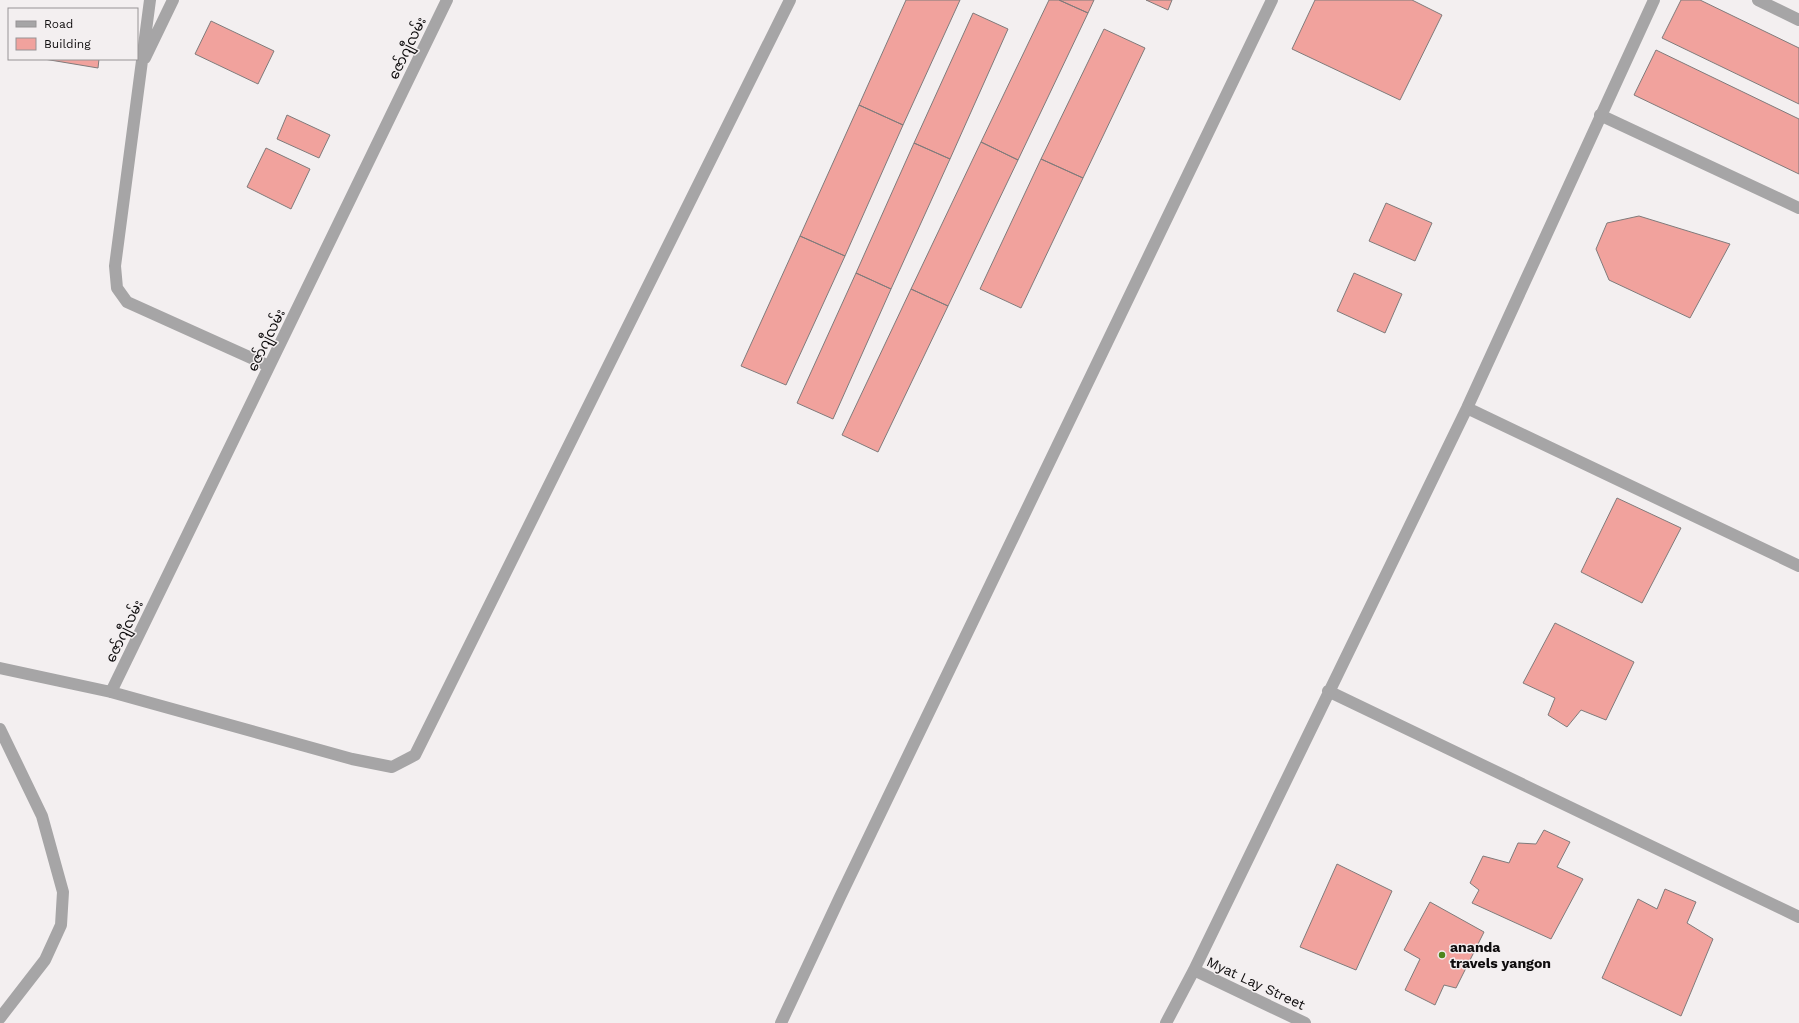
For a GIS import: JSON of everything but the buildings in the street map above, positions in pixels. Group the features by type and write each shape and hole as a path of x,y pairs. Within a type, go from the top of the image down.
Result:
{"street":[{"path":"150,0 115,266 117,288 126,302 269,366"},
{"path":"140,68 173,0"},
{"name":"ဇော်ဂျီလမ်း","path":"111,692 447,0"},
{"path":"0,668 111,692 352,759 392,767 414,755 790,0"},
{"path":"780,1023 846,882 1272,0"},
{"path":"1166,1023 1194,970 1328,691 1467,408 1654,0"},
{"path":"1758,0 1799,20"},
{"path":"1600,115 1799,208"},
{"path":"1467,408 1799,566"},
{"path":"1328,691 1799,917"},
{"path":"0,729 42,816 63,892 61,925 45,960 0,1018"},
{"name":"Myat Lay Street","path":"1194,970 1305,1023"}],"place":[{"name":"ananda travels yangon","path":"1442,955"}]}
